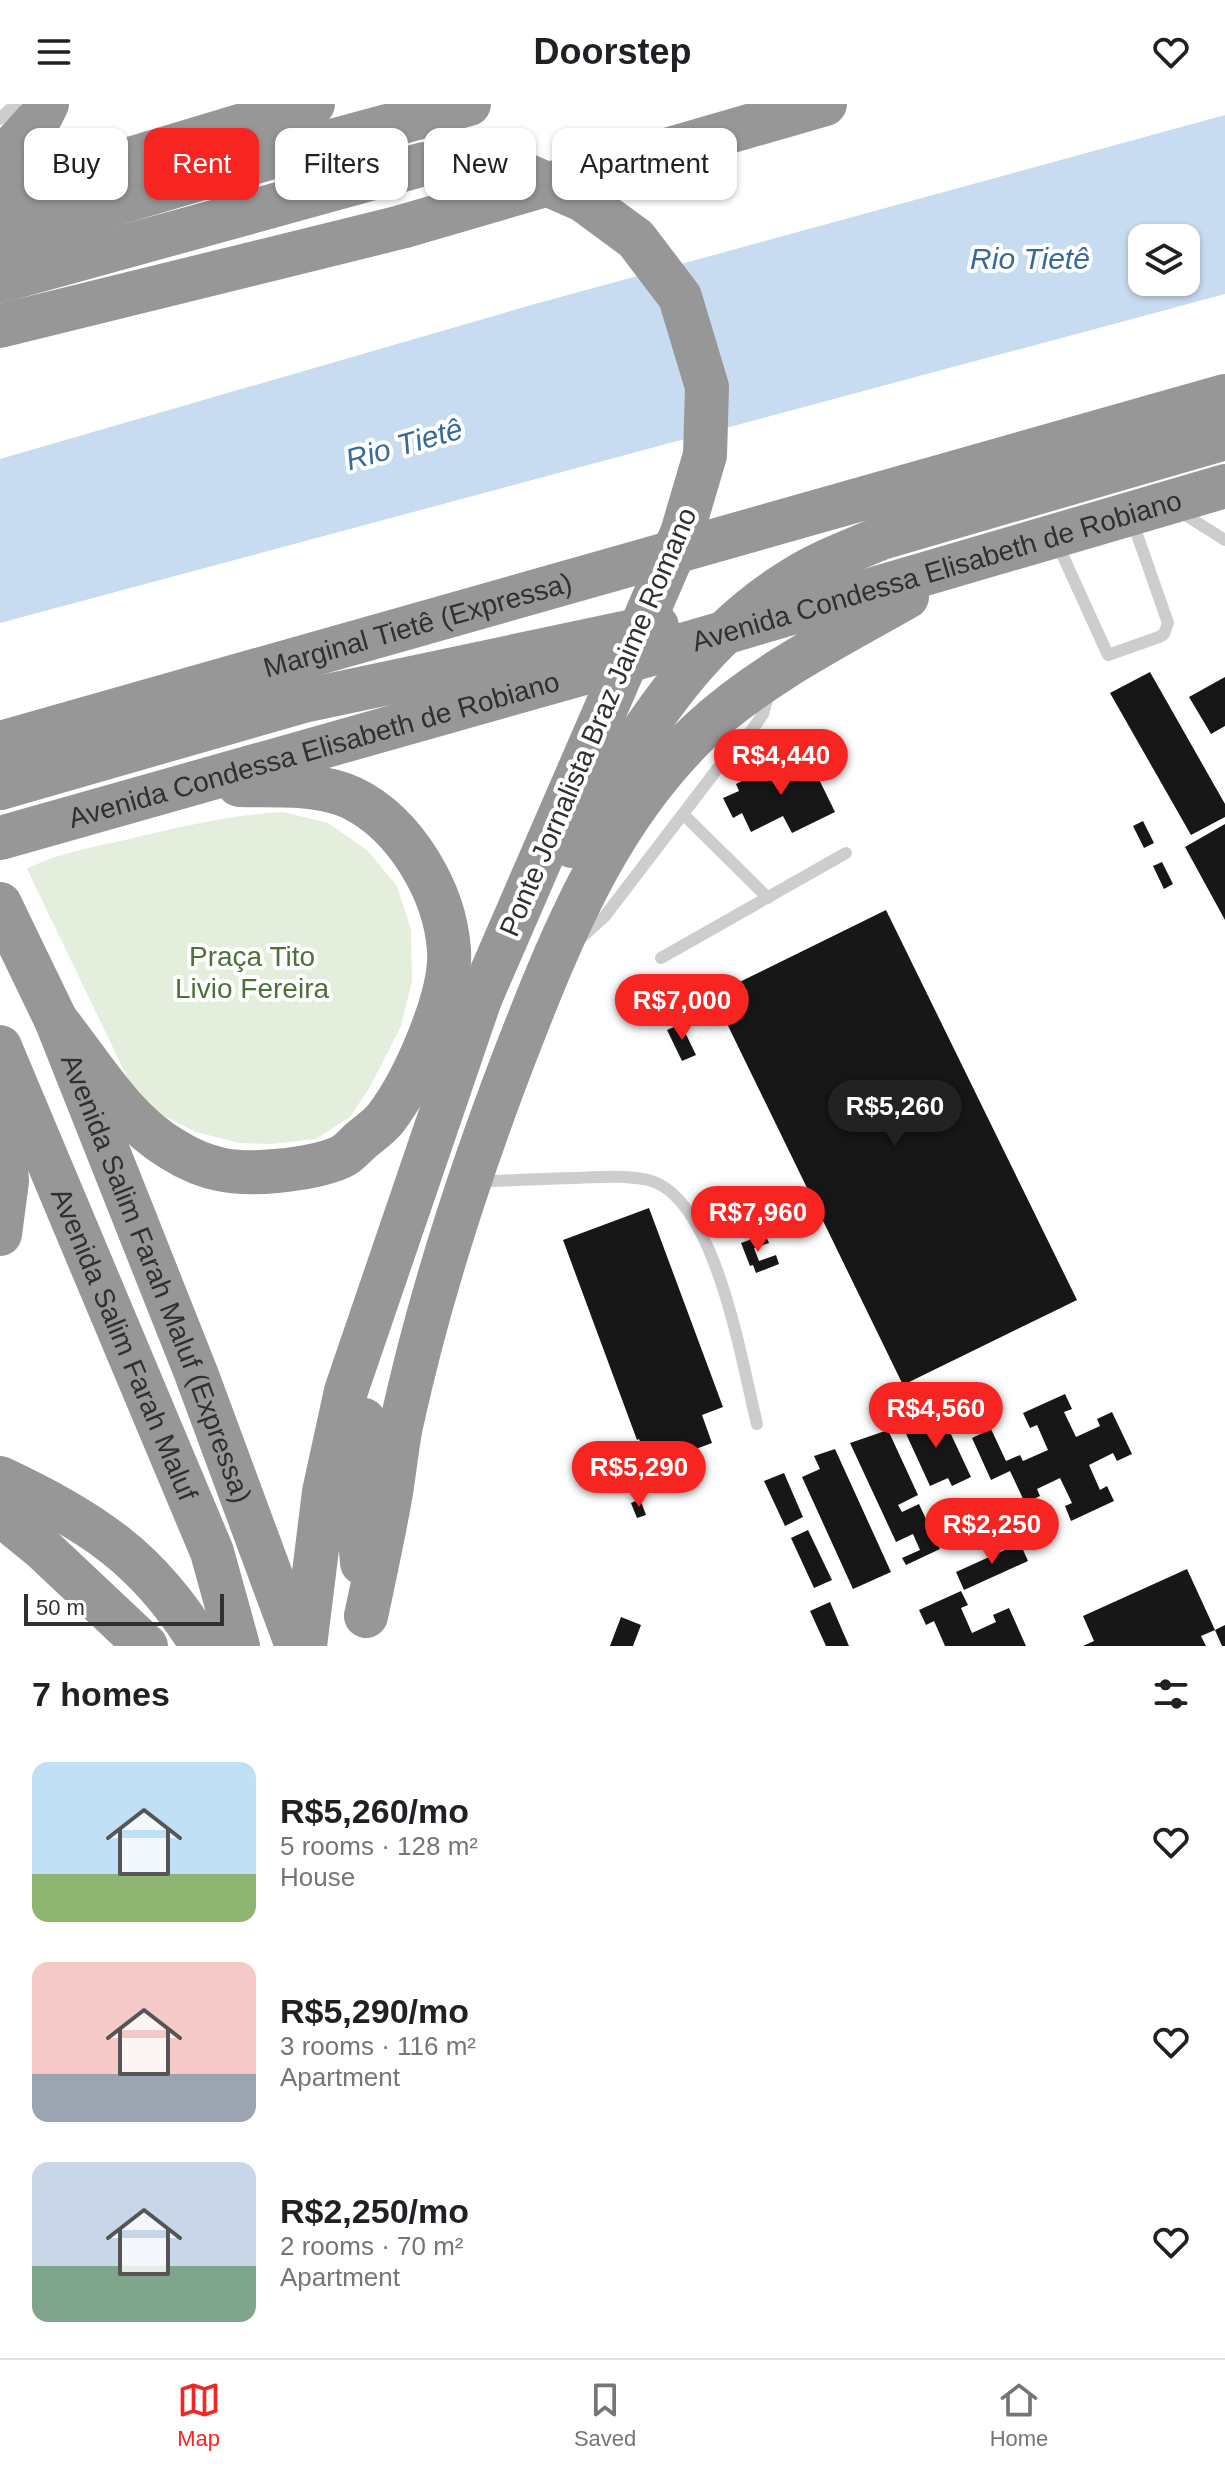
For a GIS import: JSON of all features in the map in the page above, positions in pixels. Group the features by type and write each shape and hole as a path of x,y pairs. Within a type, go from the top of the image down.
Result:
{"highway":[{"path":"0,161 41,116 47,104"},
{"path":"0,198 313,104"},
{"path":"0,238 276,156 469,104"},
{"path":"0,326 401,227 825,104"},
{"name":"Ponte Jornalista Braz Jaime Romano","path":"0,281 424,164 481,164 526,175 583,200 636,239 680,297 707,387 705,455 682,533 480,999 382,1279"},
{"name":"Marginal Tietê (Expressa)","path":"0,743 1225,396"},
{"path":"480,999 636,739 698,659 737,619 793,579 881,538 1225,438"},
{"name":"Avenida Condessa Elisabeth de Robiano","path":"0,838 1225,486"},
{"name":"Marginal Tietê (Expressa)","path":"303,701 350,672 792,538 835,507"},
{"path":"370,1631 400,1429 427,1320 488,1122 550,966 603,857 648,789 698,733 748,690 924,588 938,570"},
{"path":"0,788 303,701 778,602 805,609"},
{"path":"56,1020 138,1125 193,1160 242,1174 301,1169 343,1157 385,1120 415,1072 445,991 449,950 440,910 423,869 404,837 377,813 350,797 306,786 192,784"},
{"name":"Avenida Salim Farah Maluf (Expressa)","path":"3,910 56,1020 196,1373 297,1646"},
{"name":"Avenida Salim Farah Maluf","path":"0,1047 212,1552 238,1646"},
{"path":"0,1076 7,1181 0,1234"},
{"path":"370,1631 357,1498 382,1279"},
{"path":"305,1646 324,1492 346,1391 382,1279"},
{"path":"0,1478 36,1495 111,1539 156,1581 202,1646"},
{"path":"0,1514 43,1549 146,1646"},
{"path":"0,1539 79,1585"}],"lane":[{"path":"0,119 15,104"},
{"path":"1055,536 1108,655 1159,637 1164,634 1168,623 1148,508"},
{"path":"1148,508 1225,540"},
{"path":"550,966 605,916 763,714 772,675"},
{"path":"683,814 768,898"},
{"path":"661,958 846,853"},
{"path":"469,1182 613,1177 651,1181 674,1193 695,1222 717,1265 757,1424"}],"green space":[{"name":"Praça Tito Livio Fereira","path":"283,812 328,823 367,850 397,886 411,930 412,981 401,1026 370,1087 350,1117 316,1139 270,1144 239,1143 196,1132 160,1114 129,1081 27,869 63,855 167,830"}],"water":[{"name":"Rio Tietê","path":"1225,115 1225,294 0,623 0,459 535,304"}],"building":[{"path":"1150,672 1225,804 1225,817 1191,835 1110,693"},
{"path":"1225,677 1225,726 1211,734 1189,697"},
{"path":"790,756 795,766 809,759 835,812 792,833 783,816 751,832 742,813 733,818 723,798 739,791 736,784"},
{"path":"1143,821 1154,843 1144,848 1133,826"},
{"path":"1225,824 1225,920 1185,847"},
{"path":"1162,862 1173,884 1164,889 1153,866"},
{"path":"886,910 1077,1300 903,1385 713,995"},
{"path":"681,1024 696,1055 682,1061 667,1030"},
{"path":"649,1208 723,1407 702,1415 712,1443 650,1466 637,1440 563,1240"},
{"path":"765,1234 769,1243 754,1248 759,1261 776,1255 779,1264 756,1273 741,1243"},
{"path":"1065,1394 1072,1409 1064,1412 1076,1437 1100,1426 1097,1419 1112,1412 1132,1454 1117,1461 1113,1453 1089,1465 1100,1490 1107,1486 1114,1501 1071,1521 1065,1506 1072,1503 1060,1478 1037,1489 1040,1496 1025,1503 1010,1471 991,1480 972,1438 991,1429 1006,1461 1020,1455 1023,1461 1048,1450 1037,1425 1030,1428 1023,1413"},
{"path":"941,1413 971,1477 952,1486 948,1478 930,1486 902,1425"},
{"path":"888,1430 918,1495 898,1505 902,1512 919,1504 940,1549 906,1565 902,1558 920,1550 913,1534 896,1542 850,1443"},
{"path":"835,1449 891,1572 853,1589 802,1477 820,1469 814,1456"},
{"path":"784,1473 803,1517 785,1526 764,1481"},
{"path":"640,1499 646,1515 637,1518 631,1503"},
{"path":"808,1530 832,1580 814,1588 791,1538"},
{"path":"1020,1543 1028,1561 964,1590 956,1572"},
{"path":"1187,1569 1215,1630 1201,1636 1206,1646 1083,1646 1094,1641 1083,1616"},
{"path":"961,1591 968,1605 961,1608 972,1633 996,1622 993,1615 1009,1608 1026,1646 945,1646 934,1621 926,1625 919,1610"},
{"path":"830,1602 849,1646 826,1646 810,1611"},
{"path":"621,1617 641,1625 633,1646 610,1646"},
{"path":"1225,1625 1225,1646 1222,1646 1215,1630"}]}
